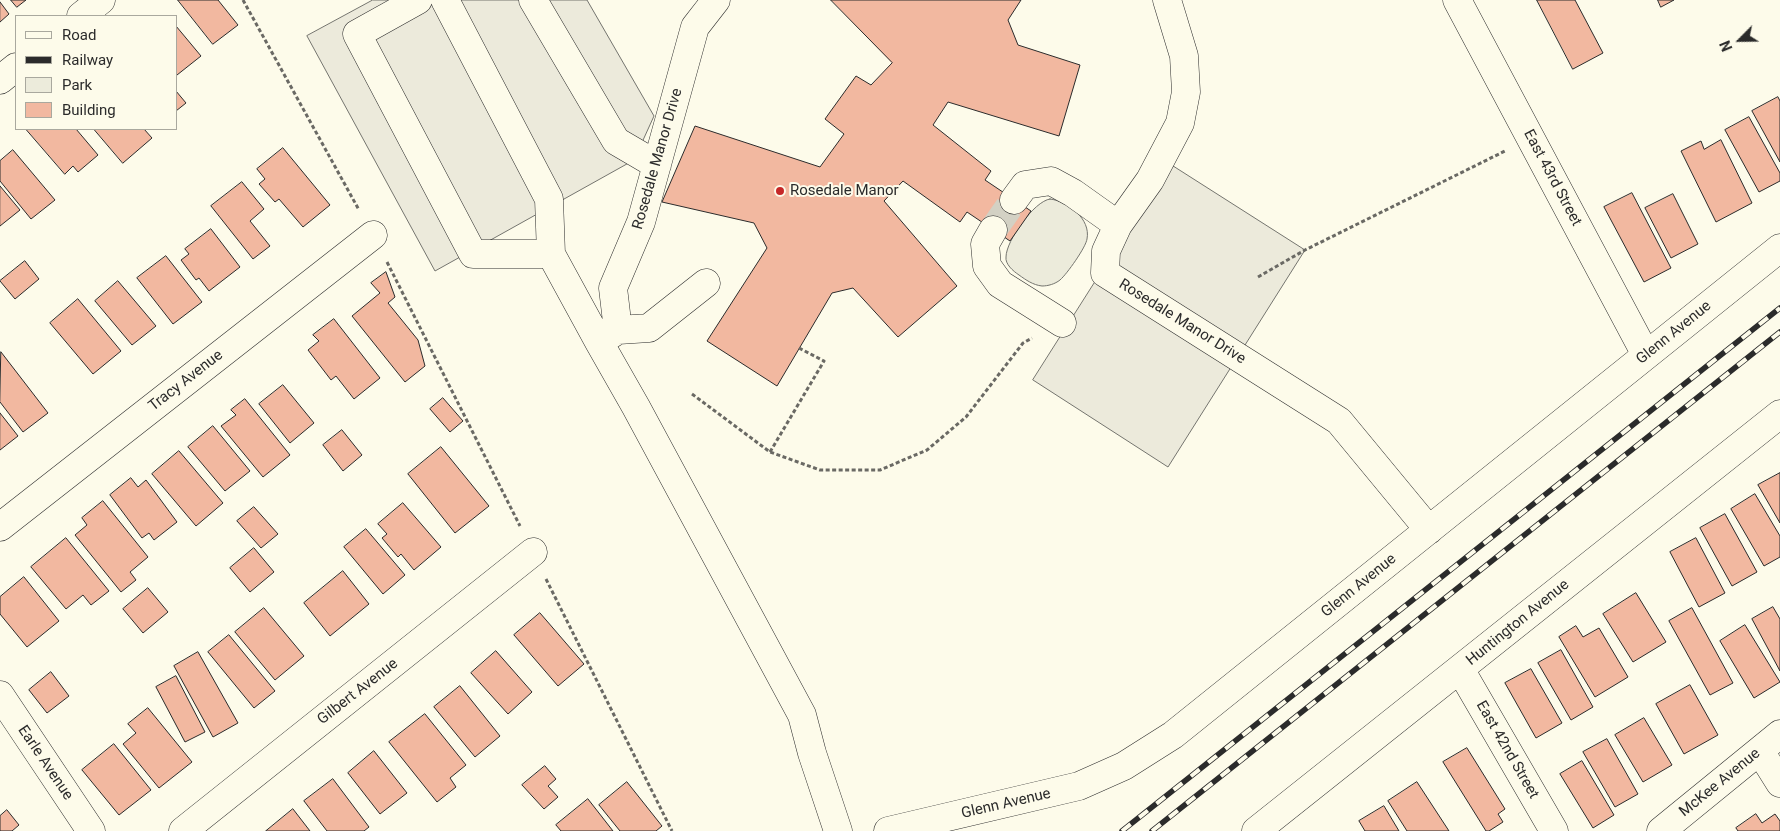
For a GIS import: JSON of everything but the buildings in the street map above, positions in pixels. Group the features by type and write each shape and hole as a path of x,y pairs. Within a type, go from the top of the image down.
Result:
{"street":[{"path":"82,15 101,0"},
{"path":"418,0 357,34 361,42 473,254 551,254"},
{"path":"445,0 549,199 551,254 608,336 636,407 802,715 812,753 838,831"},
{"path":"533,0 616,141 657,165"},
{"name":"Rosedale Manor Drive","path":"608,336 613,288 641,222 695,27 716,0"},
{"name":"Rosedale Manor Drive","path":"1167,0 1184,56 1186,92 1180,123 1150,180 1118,224 1106,251 1105,273 1340,421 1429,530"},
{"name":"East 43rd Street","path":"1458,0 1646,355"},
{"path":"0,80 15,68"},
{"path":"1014,200 1025,185 1051,181 1073,193 1118,224"},
{"path":"993,230 985,244 988,266 1000,284 1062,323"},
{"name":"Tracy Avenue","path":"0,527 373,234"},
{"name":"Glenn Avenue","path":"888,831 1080,786 1124,766 1172,735 1780,248"},
{"path":"608,336 649,328 706,283"},
{"name":"Huntington Avenue","path":"1256,831 1780,414"},
{"name":"Gilbert Avenue","path":"183,831 534,552"},
{"name":"East 42nd Street","path":"1460,669 1554,831"},
{"name":"Earle Avenue","path":"0,696 91,831"},
{"path":"1770,743 1780,783"},
{"name":"McKee Avenue","path":"1660,831 1770,743"}],"path":[{"path":"243,0 373,234 534,552 672,831"},
{"path":"1258,277 1305,250 1531,138"},
{"path":"692,394 770,452 820,470 880,470 927,450 966,417 1023,343 1062,323"},
{"path":"770,452 824,361 799,348"}],"green space":[{"path":"1050,199 1064,203 1077,212 1085,225 1087,239 1080,254 1063,277 1054,284 1042,286 1030,282 1014,271 1008,265 1006,257 1011,241 1022,223 1036,207"}],"shaded area":[{"path":"373,0 587,0 654,116 634,160 435,271 307,36"},
{"path":"1170,164 1305,250 1168,467 1033,380"}],"tunnel":[{"path":"993,230 1014,200"}],"railway":[{"path":"1122,831 1780,308"},
{"path":"1152,831 1780,332"}],"place":[{"name":"Rosedale Manor","path":"780,191"}]}
